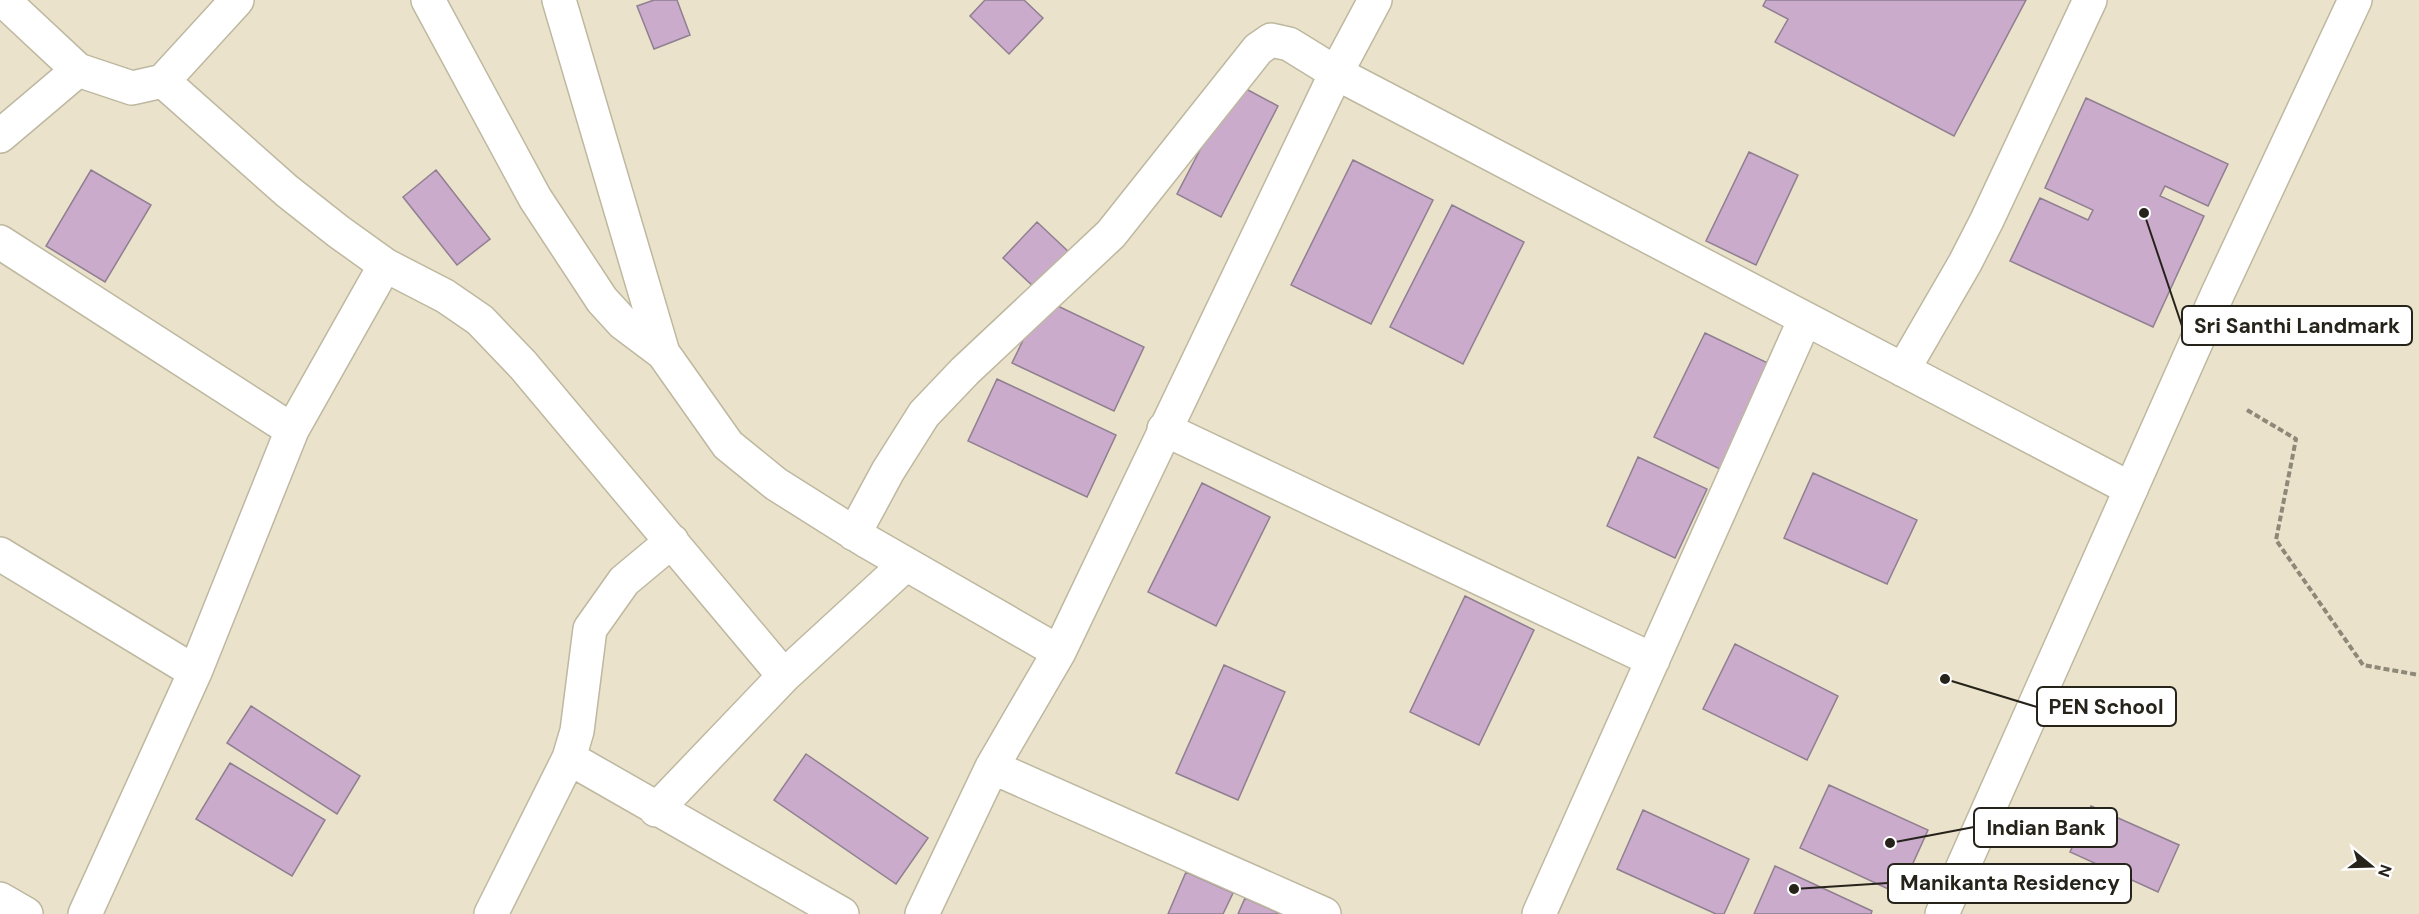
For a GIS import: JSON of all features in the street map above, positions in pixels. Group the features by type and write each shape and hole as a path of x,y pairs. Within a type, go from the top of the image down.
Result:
{"street":[{"path":"3,0 78,70 132,88 163,81 237,0"},
{"path":"428,0 535,198 602,300 623,323 663,352"},
{"path":"559,0 663,352 728,445 776,484 854,534 1059,652"},
{"path":"922,914 992,767 1059,652 1336,74 1376,0"},
{"path":"1903,370 1965,263 1987,220 2090,0"},
{"path":"1942,914 2218,293 2355,0"},
{"path":"854,534 899,452 924,414 965,371 1111,234 1258,49 1271,40 1289,44 1336,74 2131,489"},
{"path":"0,136 78,70"},
{"path":"163,81 287,191 385,265 446,296 480,320 523,365 784,676"},
{"path":"0,242 292,430"},
{"path":"85,914 195,672 292,430 385,265"},
{"path":"1539,914 1806,319"},
{"path":"1164,429 1653,660"},
{"path":"491,914 569,758 577,731 590,629 624,581 672,540"},
{"path":"0,554 195,672"},
{"path":"657,810 784,676 906,564"},
{"path":"569,758 842,914"},
{"path":"992,767 1323,914"},
{"path":"0,899 26,914"}],"path":[{"path":"2247,410 2296,439 2277,540 2363,665 2419,675"}],"building":[{"path":"654,0 677,0 690,35 654,49 637,6"},
{"path":"985,0 1024,0 1043,18 1009,54 970,16"},
{"path":"1766,0 2026,0 1954,136 1775,42 1788,19 1763,6"},
{"path":"1235,83 1278,106 1221,217 1177,194"},
{"path":"2086,98 2228,164 2208,206 2165,186 2160,196 2204,216 2153,327 2010,261 2040,198 2088,220 2093,210 2045,188"},
{"path":"1749,152 1798,175 1756,265 1706,241"},
{"path":"1353,160 1433,200 1371,324 1291,285"},
{"path":"91,170 151,205 105,282 46,246"},
{"path":"436,170 490,239 457,265 403,197"},
{"path":"1452,205 1524,242 1463,364 1390,327"},
{"path":"1037,222 1071,254 1037,290 1003,258"},
{"path":"1043,299 1144,347 1114,411 1012,363"},
{"path":"1705,333 1774,366 1724,471 1654,437"},
{"path":"997,379 1116,435 1087,497 968,441"},
{"path":"1638,457 1707,489 1675,558 1607,526"},
{"path":"1813,473 1917,520 1887,584 1784,538"},
{"path":"1202,483 1270,517 1216,626 1148,592"},
{"path":"1465,596 1534,630 1479,745 1410,712"},
{"path":"1735,644 1838,696 1807,760 1703,709"},
{"path":"1224,665 1285,692 1238,800 1176,773"},
{"path":"251,706 360,776 337,814 227,743"},
{"path":"806,754 928,838 896,884 774,800"},
{"path":"230,763 325,820 292,876 196,819"},
{"path":"1829,785 1928,830 1899,894 1800,848"},
{"path":"2091,806 2179,845 2158,892 2070,852"},
{"path":"1643,810 1749,859 1724,914 1716,914 1617,869"},
{"path":"1775,866 1872,911 1871,914 1754,914"},
{"path":"1186,872 1233,893 1223,914 1168,914"},
{"path":"1245,898 1281,914 1238,914"}],"place":[{"name":"Sri Santhi Landmark","path":"2144,213"},
{"name":"PEN School","path":"1945,679"},
{"name":"Indian Bank","path":"1890,843"},
{"name":"Manikanta Residency","path":"1794,889"}]}
